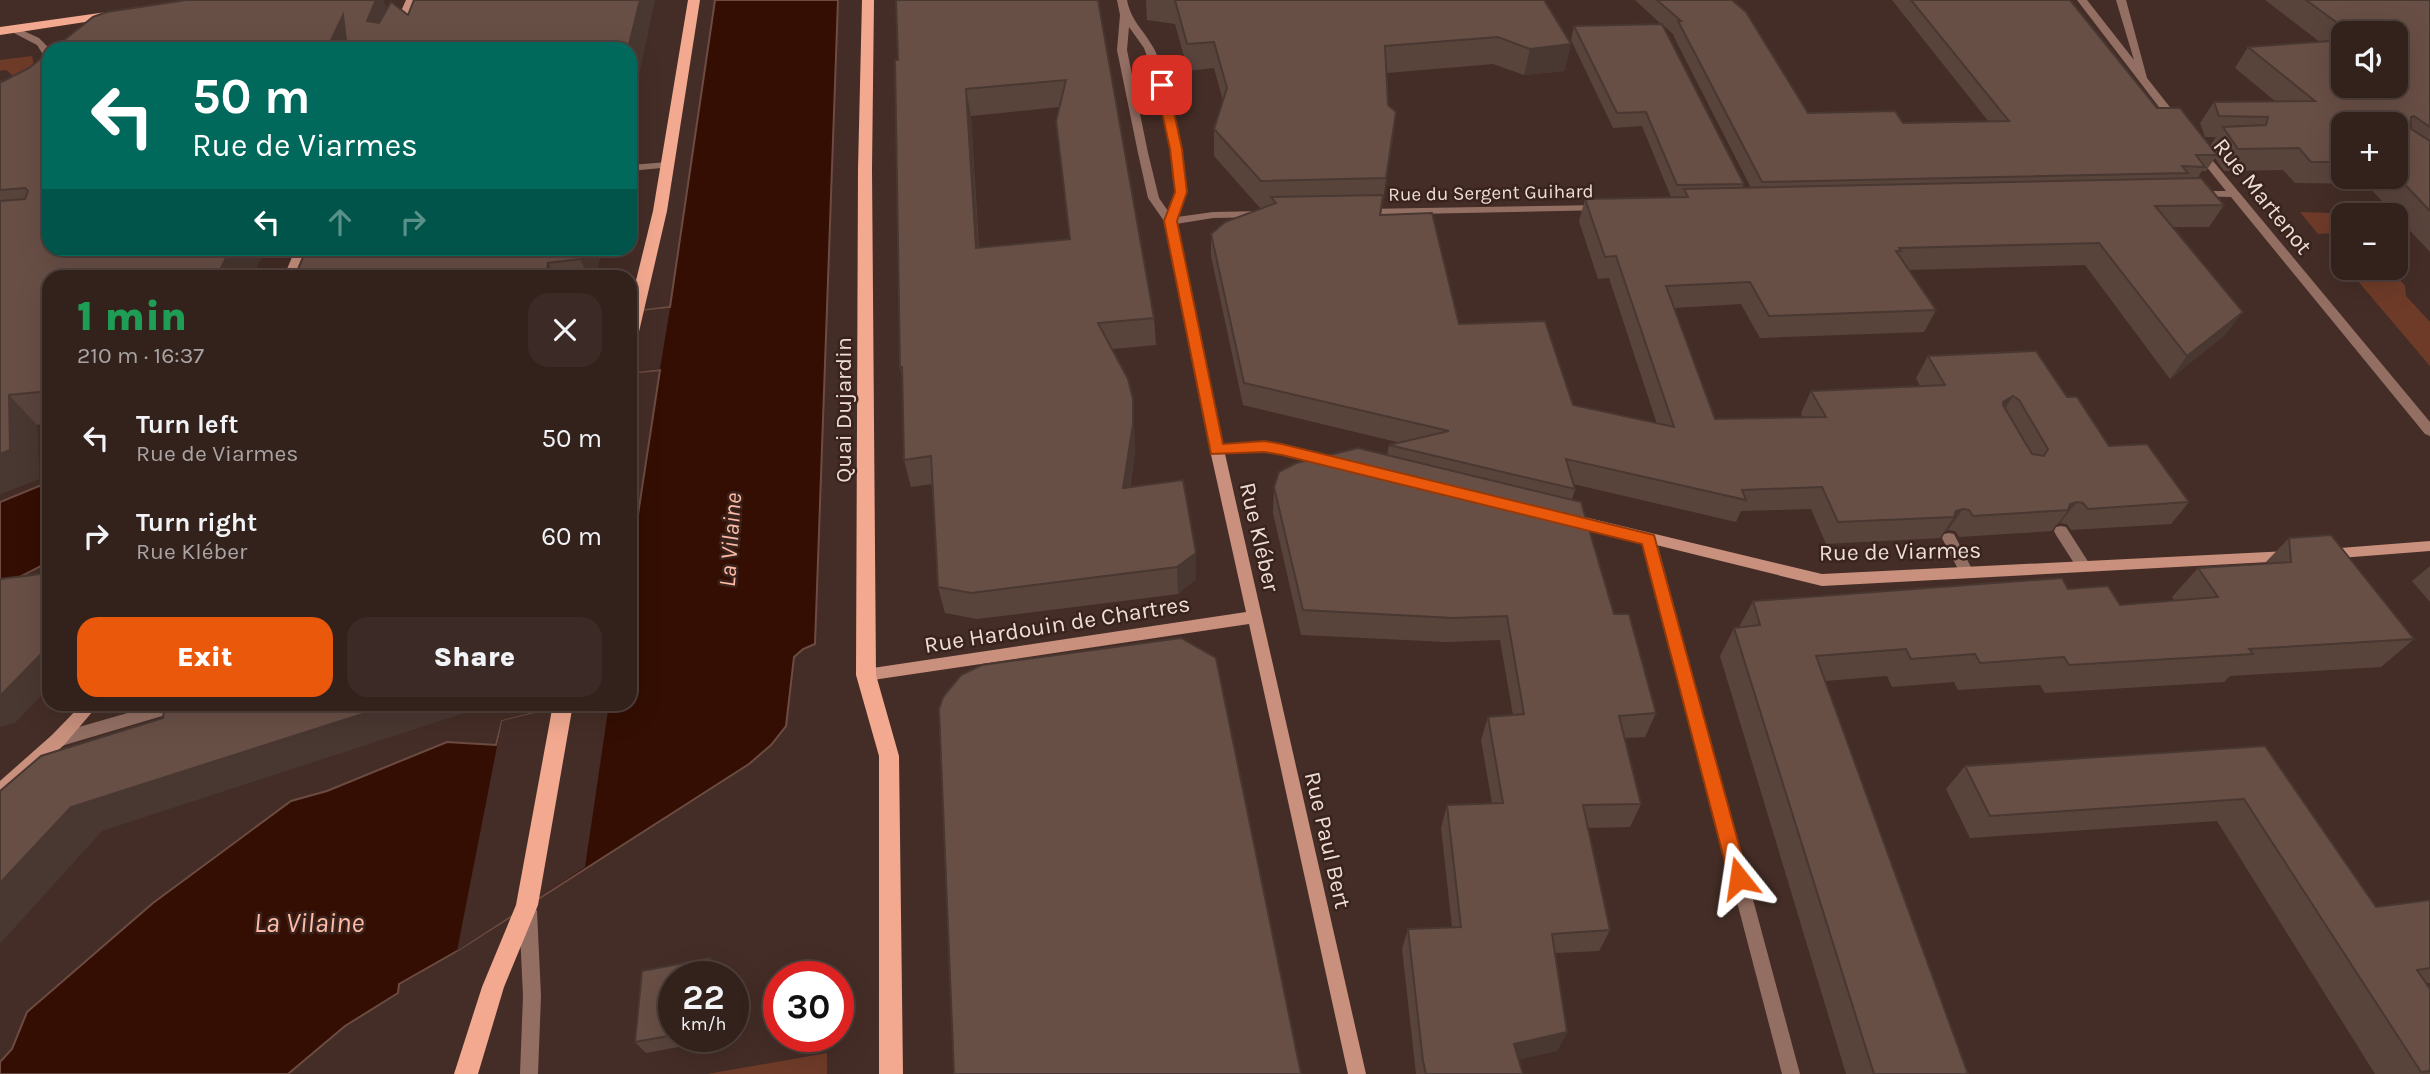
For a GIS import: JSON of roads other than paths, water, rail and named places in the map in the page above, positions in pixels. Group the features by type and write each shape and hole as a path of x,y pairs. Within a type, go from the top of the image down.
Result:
{"main road":[{"path":"637,301 660,211 694,0"},
{"name":"Quai Dujardin","path":"867,0 866,675 889,756 891,1074"},
{"path":"0,32 129,16"},
{"path":"466,1074 493,987 527,905 562,711"}],"street":[{"path":"392,42 411,0"},
{"name":"Rue Kléber","path":"1122,0 1125,15 1122,50 1143,153 1154,198 1170,221 1254,617"},
{"name":"Rue Martenot","path":"2082,0 2185,133"},
{"name":"Rue Martenot","path":"2121,0 2145,84"},
{"name":"Rue Kléber","path":"1125,15 1149,48 1162,85 1176,149 1181,192 1170,221"},
{"path":"115,28 129,16"},
{"path":"15,30 42,46"},
{"name":"Rue Martenot","path":"2206,142 2192,143 2430,431"},
{"path":"637,168 668,165"},
{"path":"2183,194 2233,194"},
{"name":"Rue du Sergent Guihard","path":"1348,213 1612,208"},
{"path":"1170,221 1213,215 1280,214"},
{"path":"1217,450 1264,446 1348,465"},
{"name":"Rue de Viarmes","path":"1558,516 1822,580 2430,546"},
{"path":"2060,531 2084,567"},
{"path":"1949,538 1967,573"},
{"path":"1649,539 1791,1074"},
{"name":"Rue Hardouin de Chartres","path":"866,675 1254,617"},
{"name":"Rue Paul Bert","path":"1254,617 1357,1074"},
{"path":"4,785 58,740 85,711"},
{"path":"58,740 155,711"},
{"path":"527,905 532,996 529,1074"}],"water":[{"name":"La Vilaine","path":"715,0 838,0 815,644 794,657 786,726 771,745 749,764 457,951 399,984 398,993 345,1026 288,1074 0,1074 0,1062 12,1049 27,1012 153,903 291,801 327,791 447,742 496,745 502,721 543,711 637,711 637,521 660,370 637,372 637,311 670,307"},
{"path":"42,485 42,566 0,587 0,502"}]}
